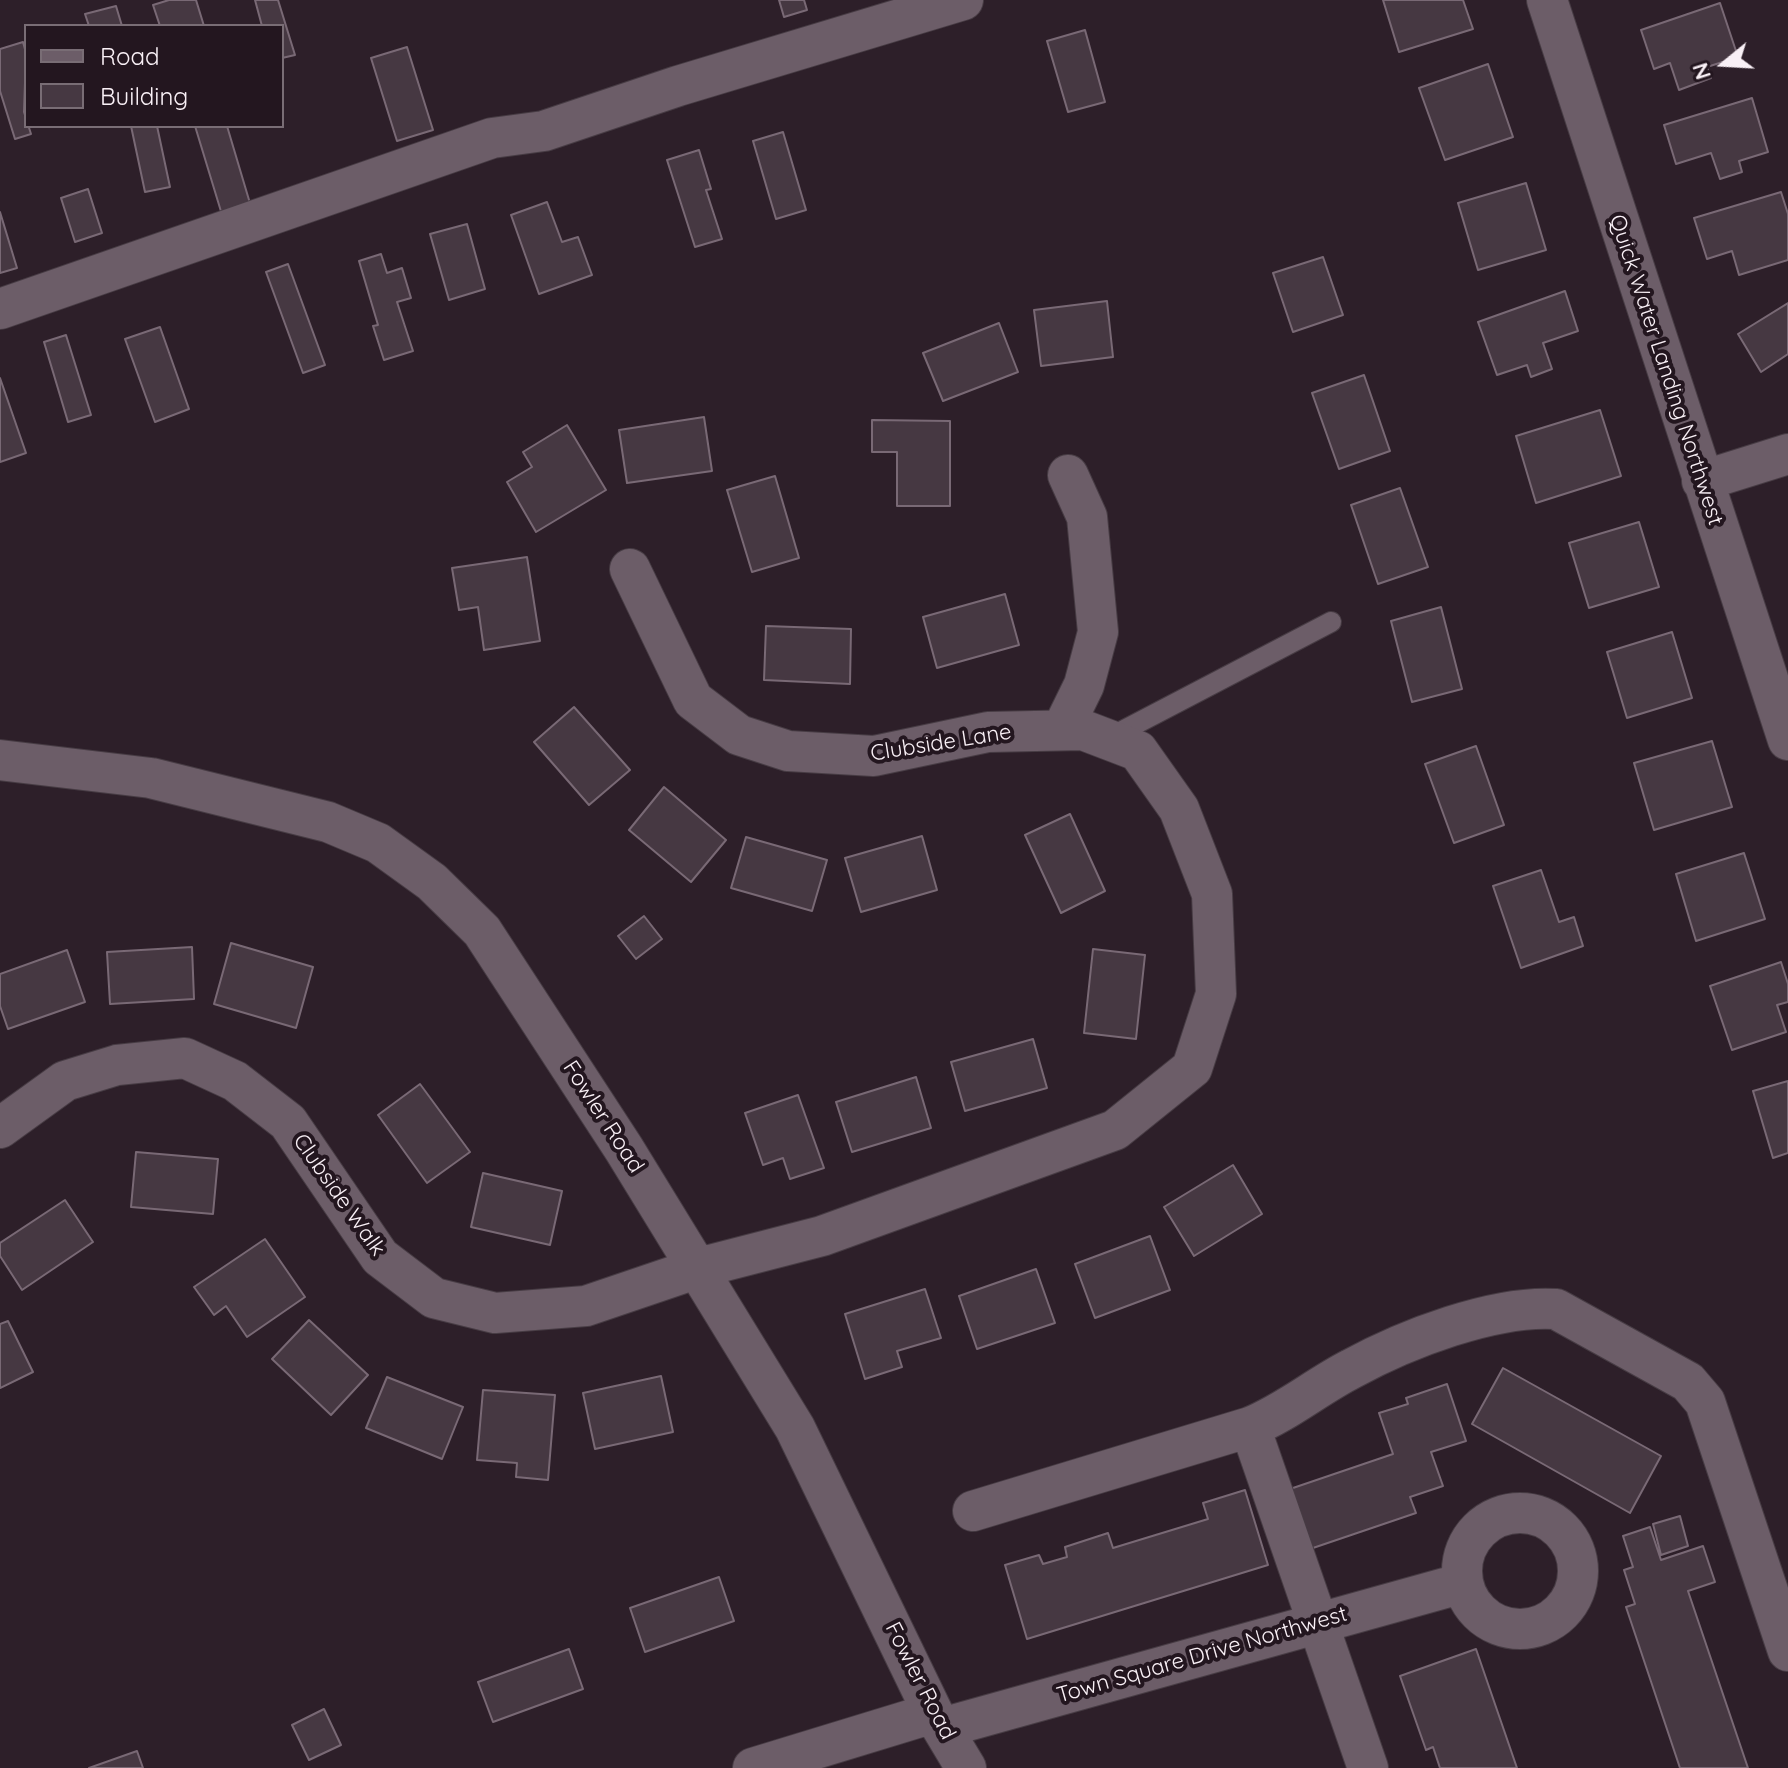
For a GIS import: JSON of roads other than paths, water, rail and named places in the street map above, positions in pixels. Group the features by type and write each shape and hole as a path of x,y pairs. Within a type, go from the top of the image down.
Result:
{"street":[{"path":"0,309 492,138 544,131 678,86 963,0"},
{"name":"Quick Water Landing Northwest","path":"1547,0 1788,740"},
{"path":"1702,481 1788,454"},
{"path":"1062,730 1084,685 1098,632 1087,517 1068,475"},
{"name":"Clubside Lane","path":"630,569 693,700 739,735 788,751 874,756 988,732 1083,730 1138,751 1179,809 1212,894 1216,994 1192,1068 1115,1130 822,1236 698,1268"},
{"name":"Fowler Road","path":"0,760 151,778 328,822 389,851 432,882 482,931 698,1268 795,1428 938,1720 966,1768"},
{"name":"Clubside Walk","path":"0,1128 65,1081 117,1065 185,1058 235,1081 288,1122 380,1257 434,1298 495,1313 586,1306 698,1268"},
{"path":"973,1511 1250,1427 1278,1415 1349,1370 1384,1352 1456,1326 1534,1307 1556,1309 1688,1382 1705,1402 1788,1651"},
{"path":"1250,1427 1368,1768"},
{"name":"Town Square Drive Northwest","path":"753,1768 1463,1583"}],"lane":[{"path":"1107,739 1331,622"}]}
